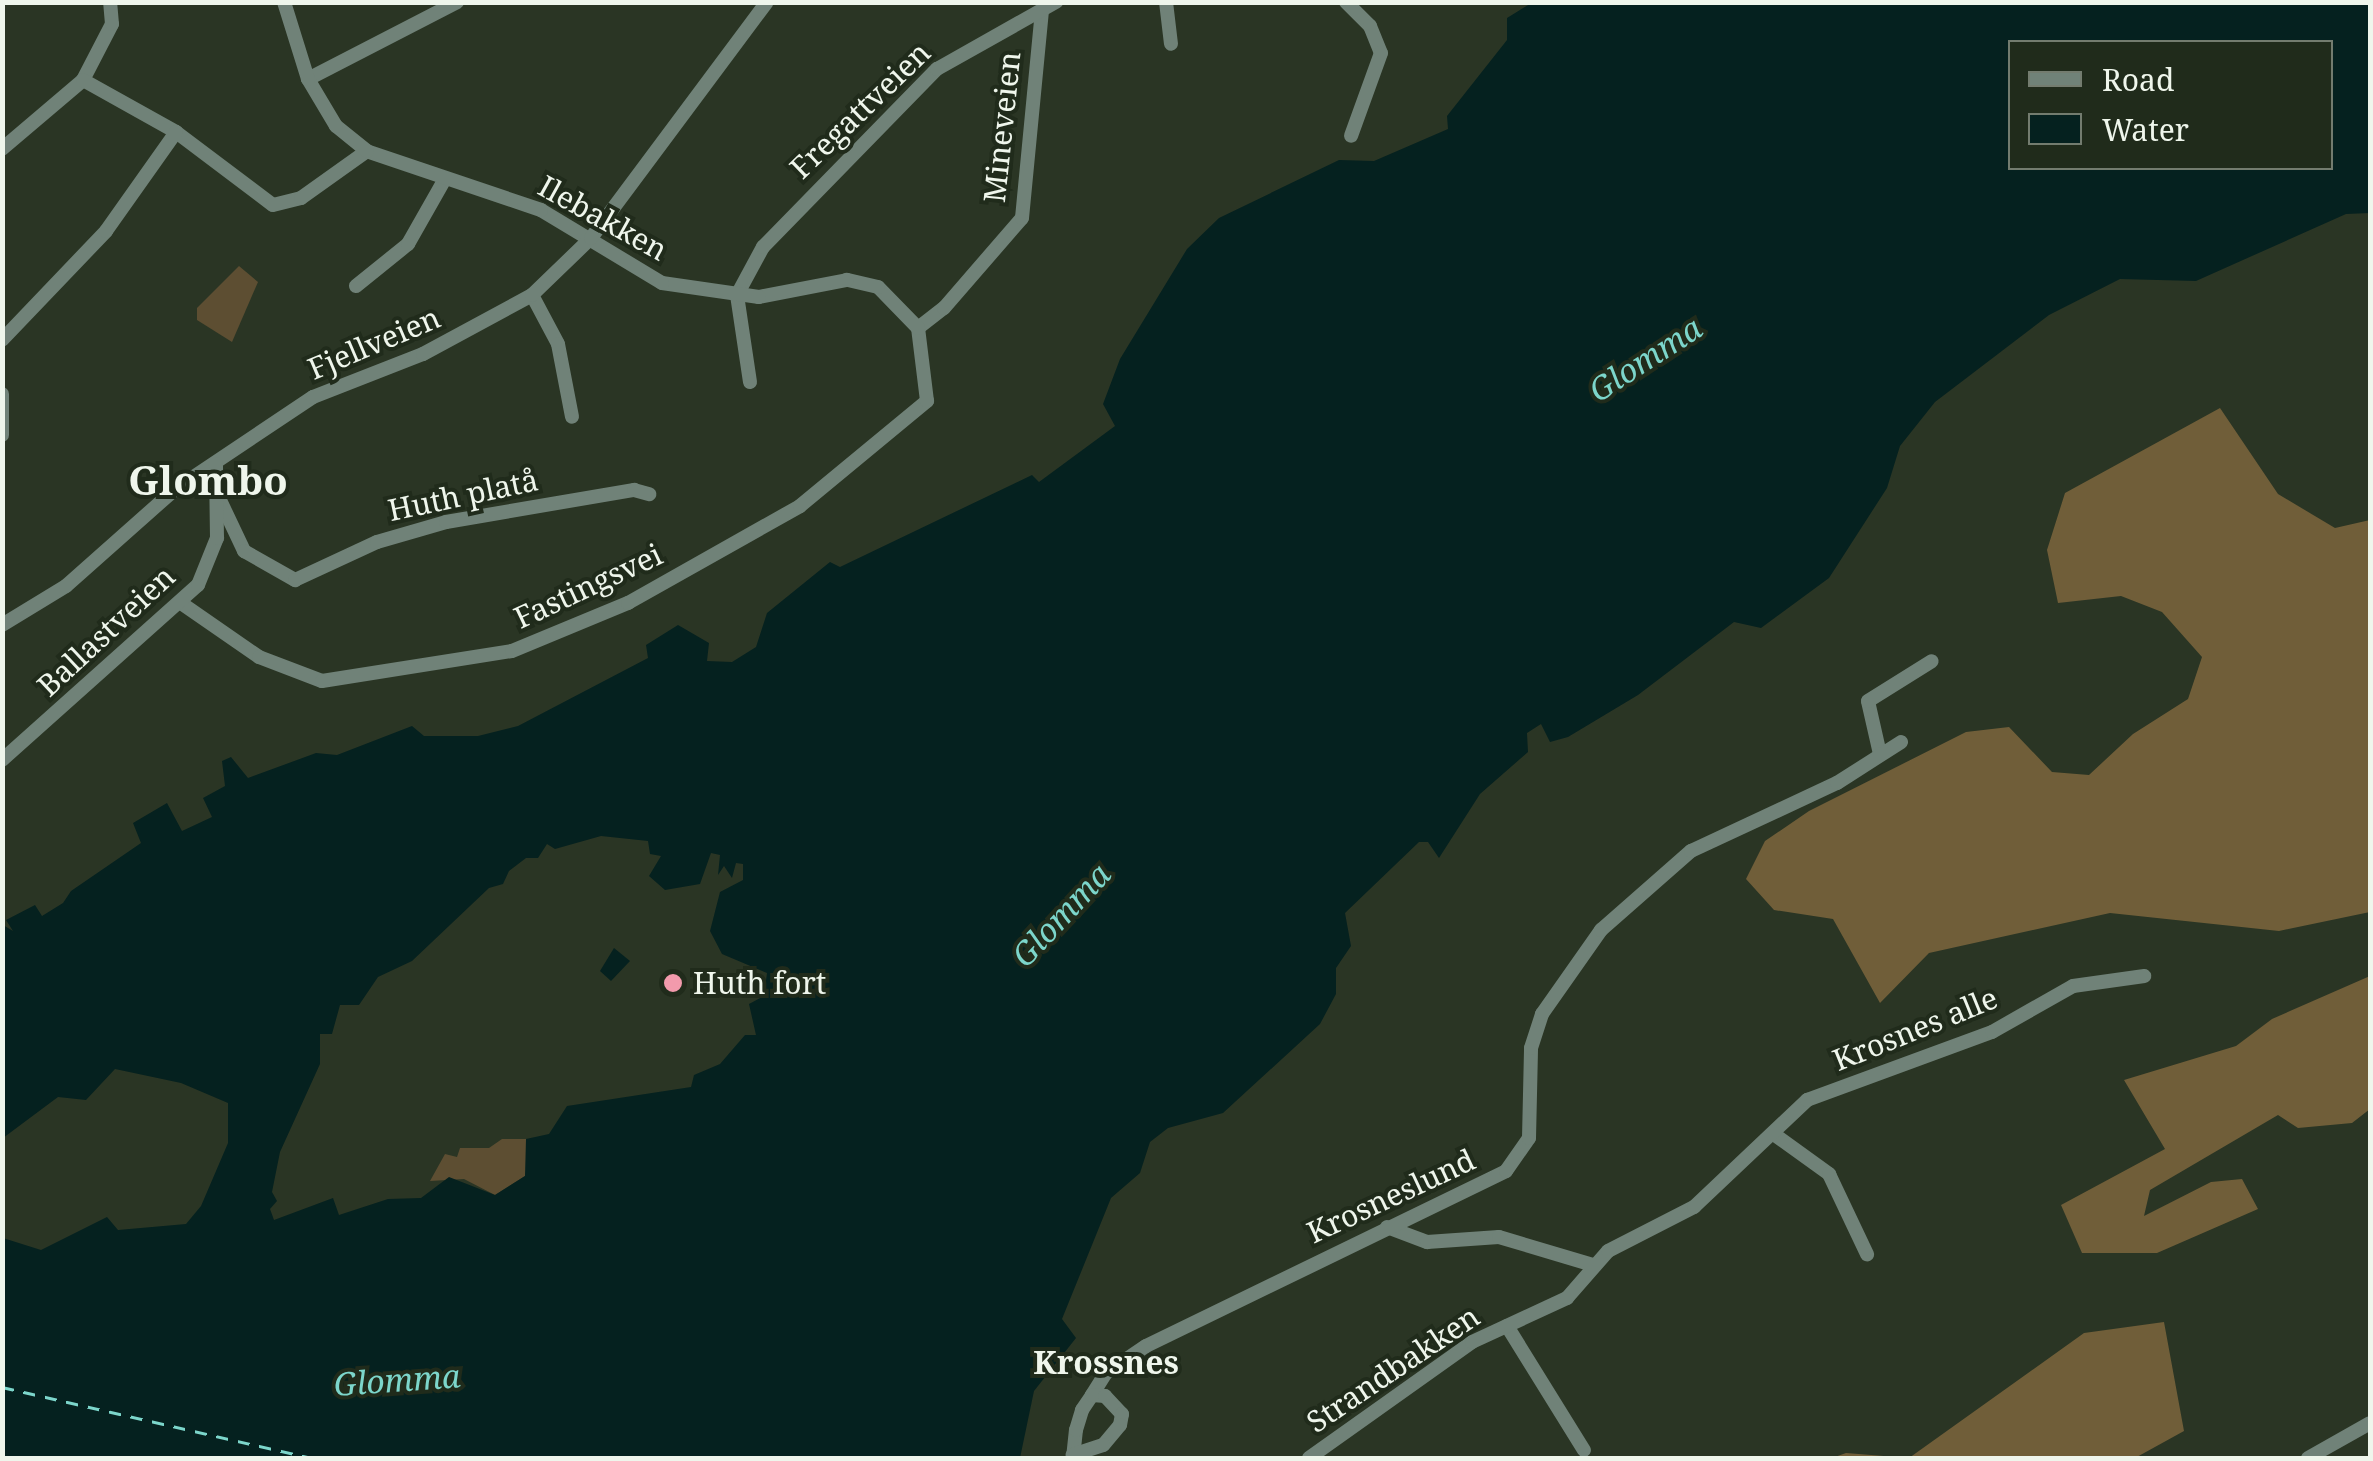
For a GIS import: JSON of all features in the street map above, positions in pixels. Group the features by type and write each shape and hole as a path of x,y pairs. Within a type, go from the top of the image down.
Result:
{"street":[{"path":"2,149 83,80 112,24 110,2"},
{"name":"Ilebakken","path":"284,2 308,79 336,126 367,151 542,210 662,283 759,298 825,282 866,282 893,298 918,328"},
{"path":"308,79 456,2"},
{"name":"Fjellveien","path":"2,625 66,586 134,519 344,380 423,354 532,296 590,238 767,2"},
{"name":"Fregattveien","path":"737,296 763,247 906,97 953,59 1056,2"},
{"path":"1166,2 1171,44"},
{"path":"1346,2 1370,26 1381,53 1351,136"},
{"name":"Mineveien","path":"918,328 944,308 1022,218 1042,10"},
{"path":"83,80 176,132 274,205 301,198 367,151"},
{"path":"2,340 106,231 176,132"},
{"path":"356,286 408,244 445,179"},
{"path":"532,296 558,344 572,417"},
{"path":"737,296 750,382"},
{"name":"Fastingsvei","path":"182,603 259,657 322,681 512,651 628,602 800,506 927,401 918,328"},
{"path":"2,394 2,435"},
{"name":"Ballastveien","path":"2,760 182,603 214,554 219,498 216,464"},
{"name":"Huth platå","path":"219,498 244,551 296,580 377,542 446,522 634,490 650,494"},
{"path":"1880,754 1868,701 1878,689 1932,661"},
{"name":"Krosneslund","path":"1092,1394 1106,1373 1146,1346 1387,1227 1480,1188 1519,1157 1533,1118 1531,1048 1542,1014 1566,972 1614,915 1703,844 1837,783 1901,742"},
{"name":"Krosnes alle","path":"1593,1265 1694,1207 1775,1135 1807,1100 1992,1032 2073,986 2144,976"},
{"path":"1775,1135 1829,1174 1867,1254"},
{"path":"1387,1227 1427,1242 1498,1237 1593,1265"},
{"name":"Strandbakken","path":"1309,1458 1458,1350 1568,1298 1593,1265"},
{"name":"Strandbakken","path":"1507,1326 1584,1450"},
{"path":"1092,1394 1115,1403 1122,1414 1120,1424 1103,1446 1073,1457 1076,1430 1092,1394"},
{"path":"2308,1458 2370,1422"}],"shaded area":[{"path":"239,266 258,282 232,342 197,320 197,308"},
{"path":"2220,408 2278,494 2335,528 2370,520 2370,912 2279,931 2110,913 1929,953 1880,1003 1833,919 1774,910 1746,879 1765,841 1809,811 1966,732 2009,727 2052,772 2089,775 2133,734 2188,699 2202,657 2162,612 2121,596 2058,603 2047,550 2065,493"},
{"path":"2370,976 2370,1109 2352,1123 2298,1128 2278,1115 2150,1190 2144,1216 2211,1182 2242,1179 2258,1209 2157,1253 2082,1253 2061,1205 2165,1149 2124,1080 2236,1046 2272,1019"},
{"path":"502,1139 526,1139 530,1164 525,1176 495,1195 464,1179 430,1181 445,1154 457,1157 460,1148 489,1148"},
{"path":"2164,1322 2184,1431 2135,1458 1909,1458 2084,1333"},
{"path":"1846,1453 1909,1458 1832,1458"}],"water":[{"name":"Glomma","path":"1533,2 2370,3 2370,213 2346,214 2196,281 2120,279 2049,315 1935,402 1900,446 1887,488 1829,578 1761,628 1734,622 1638,695 1568,737 1550,742 1541,724 1527,733 1528,752 1480,794 1439,858 1428,842 1419,842 1345,913 1351,946 1336,968 1336,994 1320,1024 1223,1113 1168,1128 1150,1142 1140,1173 1111,1198 1062,1319 1076,1338 1034,1391 1020,1458 3,1458 3,1238 41,1250 107,1217 118,1230 186,1224 201,1206 228,1143 228,1103 181,1083 115,1069 86,1100 58,1097 3,1138 3,925 13,931 6,920 35,905 42,916 63,903 71,891 141,843 133,823 167,803 182,831 212,817 203,798 225,786 222,761 231,757 248,778 316,753 337,755 412,726 424,736 478,736 518,726 648,658 646,645 678,625 709,643 707,661 732,662 756,647 767,613 830,562 840,567 1032,475 1039,482 1115,426 1103,404 1120,359 1187,249 1219,218 1339,160 1374,161 1448,129 1447,116 1507,40 1507,18","holes":["601,836 648,841 650,854 661,856 649,876 665,890 700,884 711,853 720,855 718,875 724,866 732,878 736,863 743,864 743,880 720,892 710,931 722,954 767,973 764,996 749,1004 756,1035 745,1035 720,1064 694,1075 691,1087 567,1106 549,1134 526,1139 525,1176 495,1195 449,1177 421,1198 388,1199 339,1215 333,1198 274,1220 270,1209 277,1201 272,1192 280,1152 320,1064 320,1034 332,1034 340,1005 359,1005 378,977 412,961 489,888 503,884 509,871 526,858 538,858 547,844 555,849"]},
{"path":"614,948 630,961 611,981 600,971"}],"ferry route":[{"path":"2,1387 312,1458"}],"place":[{"name":"Huth fort","path":"673,983"}],"district":[{"name":"Glombo","path":"208,480"},
{"name":"Krossnes","path":"1106,1362"}]}
